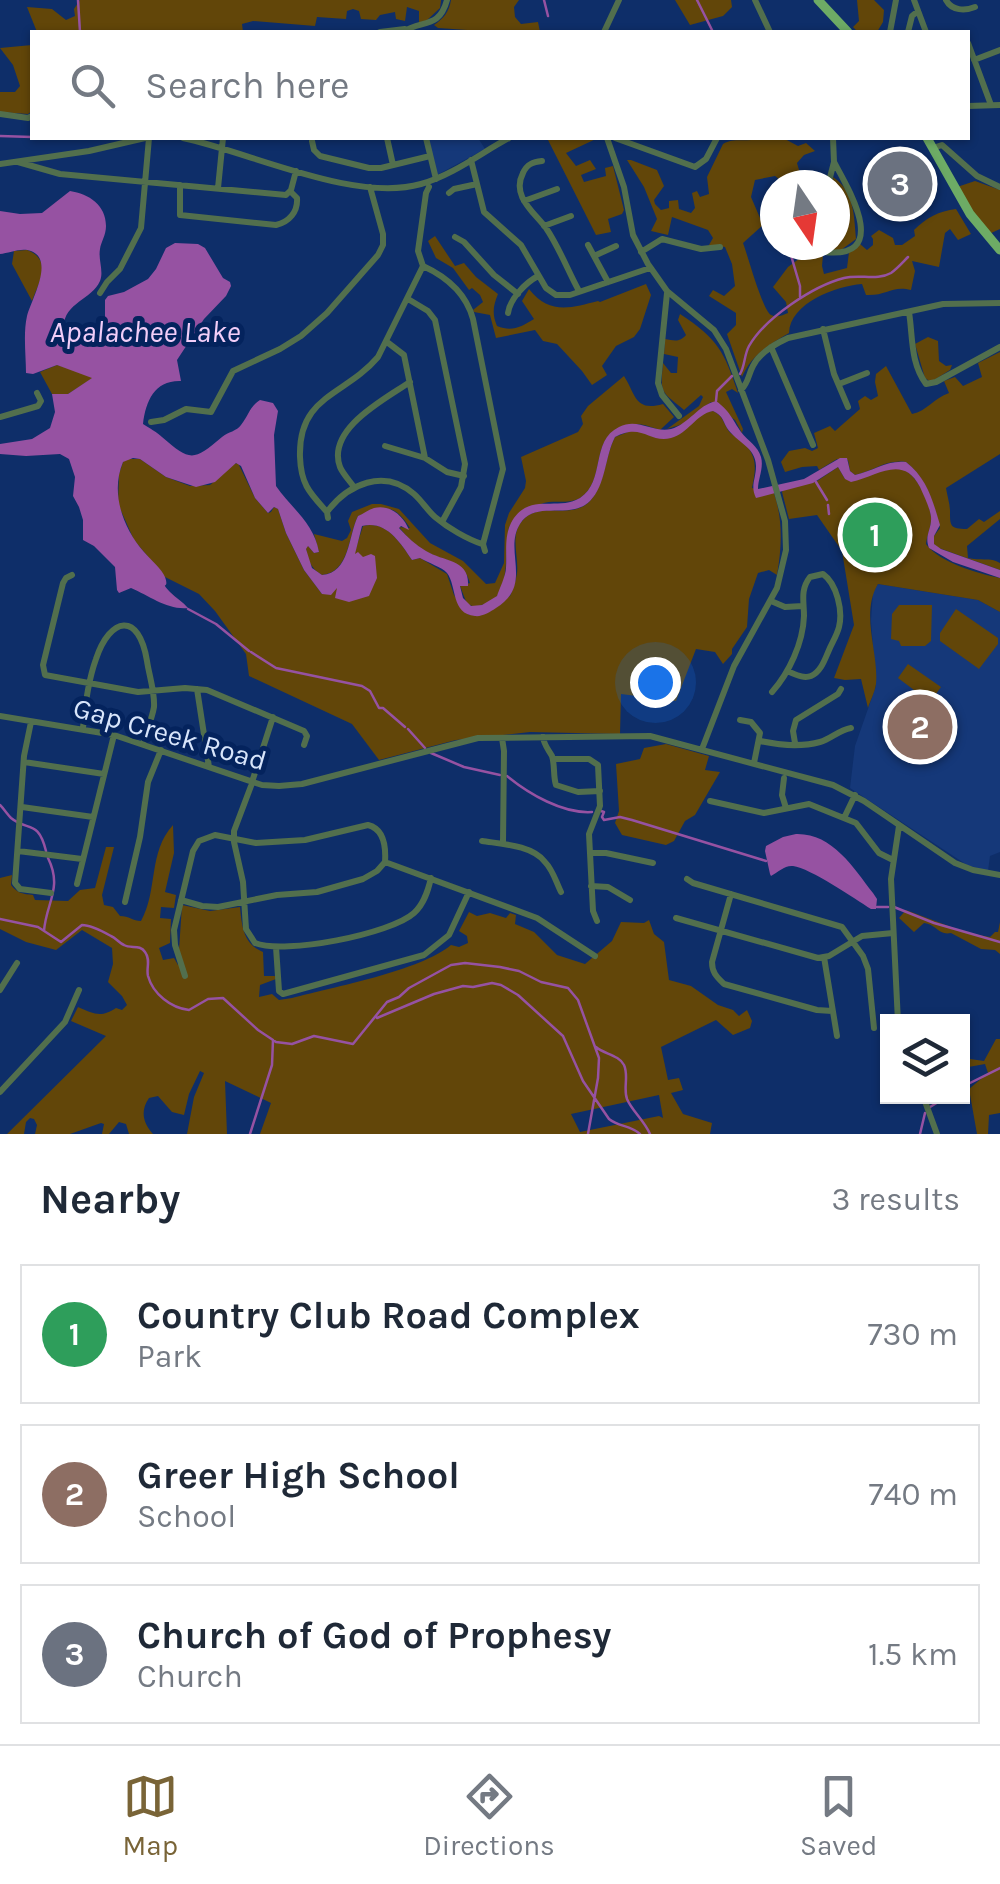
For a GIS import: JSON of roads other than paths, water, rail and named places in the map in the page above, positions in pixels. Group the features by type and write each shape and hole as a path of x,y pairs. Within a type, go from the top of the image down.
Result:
{"main road":[{"path":"818,0 846,30"},
{"path":"928,140 970,214 1000,250"}],"street":[{"path":"404,30 434,21 448,0"},
{"path":"605,30 620,0"},
{"path":"756,0 769,30"},
{"path":"890,30 896,0"},
{"path":"914,0 925,30"},
{"path":"946,0 957,9 975,7"},
{"path":"908,30 912,16 918,11"},
{"path":"970,49 996,105 970,106"},
{"path":"974,60 1000,50"},
{"path":"0,114 30,117"},
{"path":"0,164 89,152 139,140"},
{"path":"100,293 120,269 141,228 147,140"},
{"path":"191,140 370,187 432,182 506,140"},
{"path":"218,188 223,140"},
{"path":"387,140 393,165"},
{"path":"422,263 387,342 368,367 318,405 302,428 303,482 327,515 354,486 376,481 396,483 414,494 442,522 484,547 504,469 468,304 458,290 422,263 418,251 426,193 432,182 426,140"},
{"path":"607,140 624,187 633,235 650,268 668,291 714,330 726,349 774,479 785,521 786,550 780,578 734,666 702,749"},
{"path":"621,140 695,167 705,162 714,140"},
{"path":"832,170 833,140"},
{"path":"312,142 316,153 324,157 369,168 430,156"},
{"path":"933,148 942,144 977,176 1000,187"},
{"path":"471,160 484,212 521,246 546,288 556,295 579,292 650,268"},
{"path":"542,161 532,163 523,173 520,184 524,201 544,226 579,292"},
{"path":"18,162 60,174 274,194 290,192"},
{"path":"834,162 838,170"},
{"path":"290,192 296,170"},
{"path":"450,193 477,184"},
{"path":"180,185 180,214 276,225 285,223 294,210 297,198 290,192"},
{"path":"150,422 164,420 186,408 211,412 233,371 288,345 324,316 382,245 383,232 370,187"},
{"path":"524,201 557,190"},
{"path":"850,193 857,206 861,235 850,247"},
{"path":"544,226 571,216"},
{"path":"455,237 518,294"},
{"path":"641,252 662,239 702,249 720,247"},
{"path":"588,245 608,282"},
{"path":"594,256 616,246"},
{"path":"508,313 518,294 538,276"},
{"path":"668,291 658,383 662,395 679,416"},
{"path":"408,299 435,320 465,464 459,492 442,522"},
{"path":"741,390 746,387 754,363 788,338 949,304 1000,303"},
{"path":"909,312 911,345 926,384 1000,347"},
{"path":"823,329 848,407"},
{"path":"387,342 402,353 425,458"},
{"path":"771,348 813,446"},
{"path":"838,384 867,373"},
{"path":"354,486 339,463 342,437 357,420 410,382"},
{"path":"0,416 38,406 38,394"},
{"path":"385,446 464,476"},
{"path":"772,692 788,671 802,630 802,590 810,577 823,574 834,587 838,627 820,670 804,678 788,671"},
{"path":"72,575 62,582 42,671 50,677 131,692 208,690 304,730 304,745"},
{"path":"770,601 785,607 803,606"},
{"path":"82,728 95,661 105,640 120,626 129,625 143,640 153,692 152,713 142,744"},
{"path":"198,689 209,767"},
{"path":"794,743 796,720 841,689"},
{"name":"Gap Creek Road","path":"0,716 114,735 252,784 274,786 298,786 461,741 650,736 824,781 855,795 960,866 1000,875"},
{"path":"272,716 235,836 250,937 261,946 322,944 404,920 419,909 431,878"},
{"path":"740,720 756,726 760,733 754,762"},
{"path":"31,722 24,762 16,886 51,893"},
{"path":"760,740 777,744 820,742 851,728"},
{"path":"76,884 114,735"},
{"path":"542,736 553,759 554,780 559,788 600,791"},
{"path":"502,738 503,843"},
{"path":"125,902 148,782 160,750"},
{"path":"553,759 590,759 598,766 600,806 589,834 597,921"},
{"path":"24,762 104,774"},
{"path":"784,778 782,795 786,808"},
{"path":"844,818 855,795"},
{"path":"710,801 764,813 806,803 861,827 879,853 893,860"},
{"path":"22,806 93,817"},
{"path":"185,976 174,935 197,842 212,835 235,836 256,843 298,841 370,825 382,836 385,862"},
{"path":"897,1014 890,879 899,826"},
{"path":"482,841 503,843 543,859 561,892"},
{"path":"18,851 82,859"},
{"path":"590,853 653,864"},
{"path":"385,862 544,921 595,956"},
{"path":"181,900 213,907 298,895 368,876 385,862"},
{"path":"687,879 842,926 864,956 874,1028"},
{"path":"591,886 608,886 630,900"},
{"path":"276,947 279,990 283,994 392,965 424,955 444,940 456,924 469,892"},
{"path":"731,894 712,969 716,977 724,984 832,1011"},
{"path":"676,918 824,958 862,936 892,932"},
{"path":"824,958 837,1036"},
{"path":"0,990 16,963"},
{"path":"0,1090 66,1022 79,990"},
{"path":"926,1104 937,1134"}],"water":[{"name":"Apalachee Lake","path":"70,191 95,202 103,212 106,226 100,249 100,281 65,318 66,338 73,340 97,329 105,317 108,296 148,279 166,248 175,243 205,248 231,286 177,360 181,381 165,384 153,393 143,424 179,451 192,455 239,427 260,400 273,403 278,411 274,435 276,486 312,533 319,552 314,553 308,546 306,549 312,568 322,575 331,573 343,561 358,516 374,508 386,508 404,521 409,530 399,528 415,543 465,571 468,586 460,586 463,598 471,606 482,605 497,596 506,571 507,534 518,513 534,505 580,498 593,482 604,442 619,427 632,424 671,429 716,401 760,453 758,489 804,479 840,458 847,458 855,475 886,464 906,462 924,483 935,507 940,525 934,544 1000,570 1000,578 953,562 929,548 929,510 920,487 906,471 889,470 851,482 838,467 813,483 756,498 753,454 713,411 671,438 639,432 615,437 599,487 590,501 573,510 534,513 520,524 514,545 513,589 507,599 483,615 462,610 445,571 420,558 412,560 392,534 371,525 362,526 355,554 375,556 377,578 369,596 349,602 335,598 337,588 331,595 322,594 304,570 278,509 274,507 268,513 236,463 215,482 196,487 166,477 140,459 123,462 118,498 125,521 137,543 163,574 165,587 188,608 166,605 131,588 119,593 115,567 83,540 83,520 73,496 75,477 69,459 60,454 0,454 0,444 32,439 50,428 55,412 52,394 68,394 92,378 57,365 26,373 26,323 40,281 41,263 38,256 27,250 0,254 0,211 42,213"},
{"path":"796,834 820,839 840,853 877,899 876,909 801,868 787,867 771,876 766,846"}],"waterway":[{"path":"78,0 80,30"},
{"path":"544,0 548,16"},
{"path":"697,0 712,30"},
{"path":"0,136 30,137"},
{"path":"740,374 747,349 756,335 791,304 844,278 886,275 908,257"},
{"path":"792,260 800,297"},
{"path":"716,401 717,391 732,376"},
{"path":"816,482 827,500"},
{"path":"828,505 829,514"},
{"path":"188,609 216,624 249,651"},
{"path":"251,652 276,668 362,686 370,691 379,708 405,727"},
{"path":"408,729 425,748"},
{"path":"431,753 464,767 500,775"},
{"path":"507,776 547,802 592,812"},
{"path":"0,805 11,818 36,830 46,851"},
{"path":"601,811 604,820 632,820 766,861"},
{"path":"44,931 54,887 48,858"},
{"path":"877,907 888,907"},
{"path":"894,907 1000,942"},
{"path":"0,919 38,927 61,942 82,925 96,929 124,945 143,950 148,958 150,983 169,1003 189,1010 208,999 223,998 258,1030 276,1042 292,1044 314,1036 353,1044 387,1002 451,965 500,967 568,988 578,1000 599,1058 588,1134"},
{"path":"377,1018 463,986 501,985 518,995 563,1036 583,1081 609,1119 640,1134"},
{"path":"250,1134 272,1065 273,1040"},
{"path":"596,1047 624,1065 627,1099 650,1134"},
{"path":"970,1083 1000,1068"},
{"path":"930,1107 935,1104"},
{"path":"920,1134 925,1113"}],"place":[{"name":"Church of God of Prophesy","path":"900,184"},
{"name":"Country Club Road Complex","path":"875,535"},
{"name":"Greer High School","path":"920,727"}]}
